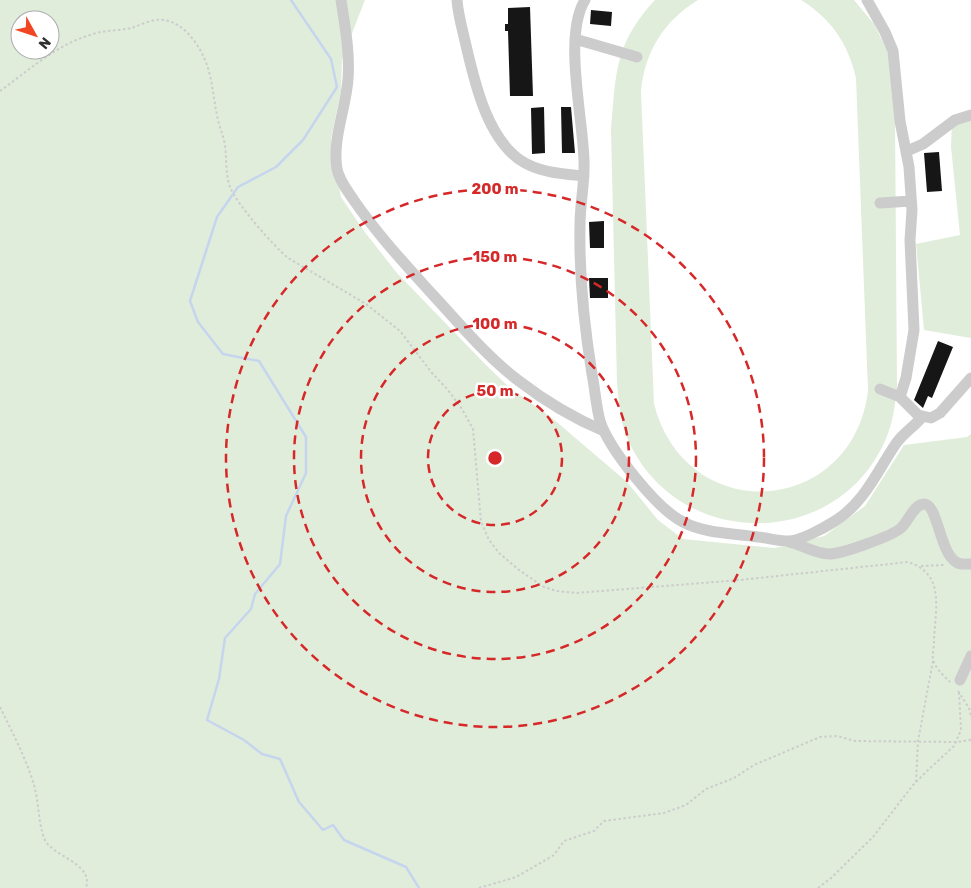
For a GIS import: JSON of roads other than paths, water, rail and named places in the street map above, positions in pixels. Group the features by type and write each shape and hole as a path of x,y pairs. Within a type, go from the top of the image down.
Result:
{"street":[{"path":"340,0 349,65 336,158 338,174 346,189 374,228 402,261 489,354 519,381 562,410 604,431"},
{"path":"457,0 460,23 478,92 488,118 505,146 520,159 540,169 584,176"},
{"path":"585,0 579,12 575,39 584,176 580,224 583,303 598,412 604,431 614,448 662,507 676,519 704,530 789,542 827,554 872,542 899,530 918,506 925,504 930,506 934,512 944,546 954,560 965,564"},
{"path":"867,0 885,32 893,51 900,120 907,151 912,227 910,240 914,334 906,378 900,397"},
{"path":"575,39 637,57"},
{"path":"907,151 922,144 955,120 971,115"},
{"path":"880,203 911,202"},
{"path":"880,389 900,397 915,413 922,417 931,418 940,413 971,378"},
{"path":"789,542 824,527 851,509 868,489 896,444 922,417"},
{"path":"960,686 971,656"}],"waterway":[{"path":"291,0 331,59 337,87 303,140 276,167 238,187 217,217 190,301 198,322 223,354 259,361 306,437 306,473 286,516 280,564 255,594 251,609 225,638 219,679 207,720 244,740 262,754 280,759 299,802 323,830 333,825 344,840 406,867 419,888"}]}
